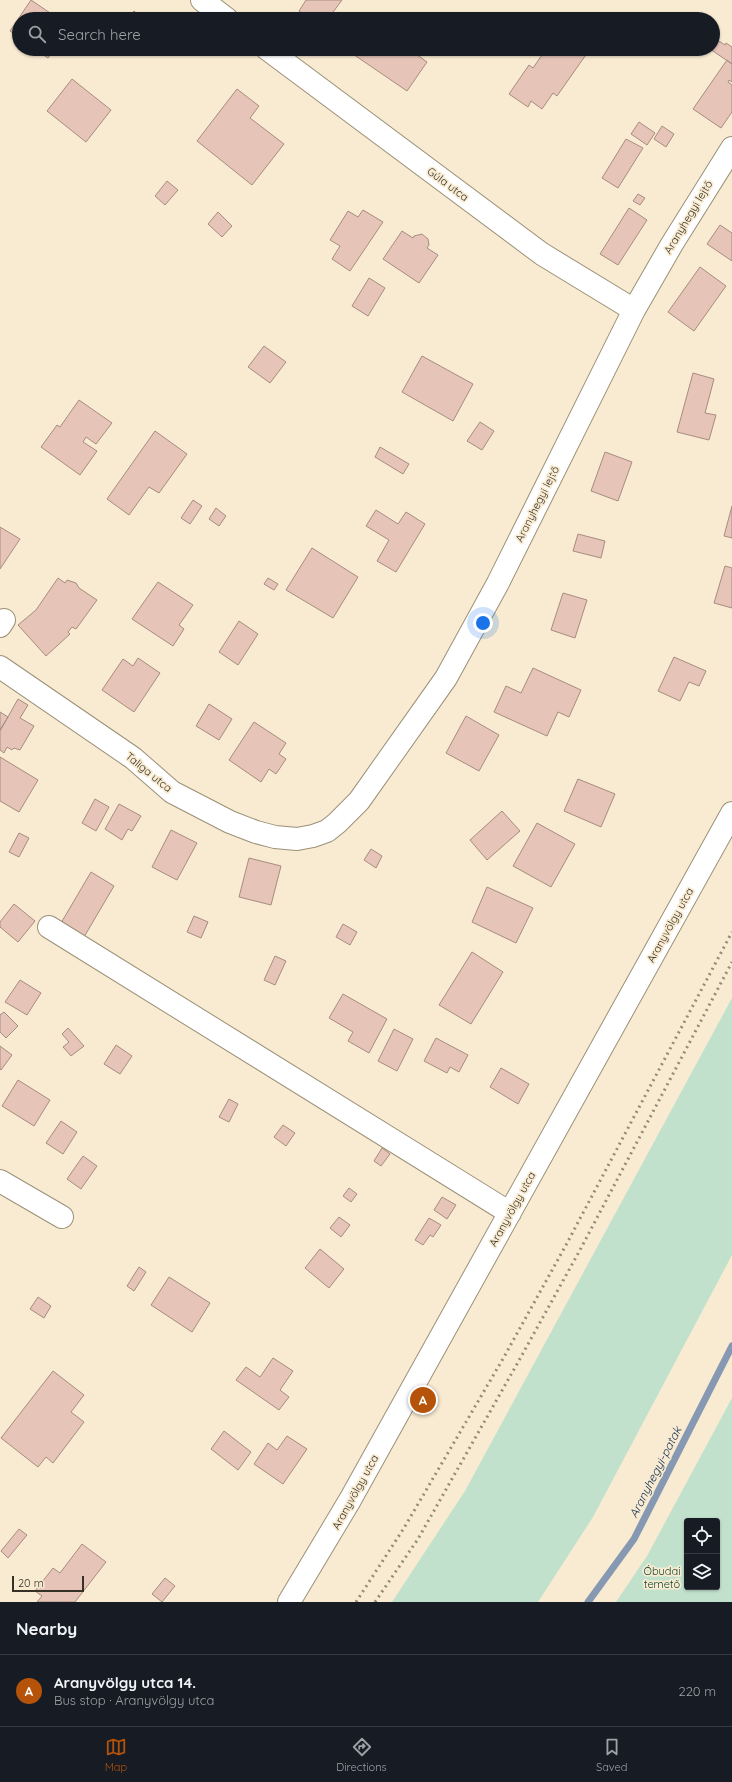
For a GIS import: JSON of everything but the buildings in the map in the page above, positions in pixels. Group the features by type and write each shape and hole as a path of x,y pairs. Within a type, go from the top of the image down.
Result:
{"street":[{"path":"202,0 218,12"},
{"name":"Gúla utca","path":"276,56 542,254 634,310"},
{"name":"Aranyhegyi lejtő","path":"313,836 327,831 351,811 446,678 498,583 634,310 672,244 732,148"},
{"name":"Taliga utca","path":"0,668 133,758 172,792 192,803 230,822 274,837 297,839 313,836"},
{"name":"Aranyvölgy utca","path":"289,1602 350,1500 732,813"},
{"path":"49,927 510,1213"},
{"path":"0,1181 62,1217"}],"green space":[{"path":"732,998 732,1255 593,1517 538,1602 392,1602 465,1491"},
{"name":"Óbudai temető","path":"732,1398 732,1602 616,1602 647,1556"}],"waterway":[{"name":"Aranyhegyi-patak","path":"588,1602 634,1539 732,1346"}],"railway":[{"path":"356,1602 404,1528 504,1357 566,1245 732,932"},
{"path":"375,1602 418,1539 517,1364 580,1250 732,962"}],"place":[{"name":"Aranyvölgy utca 14.","path":"423,1400"}]}
